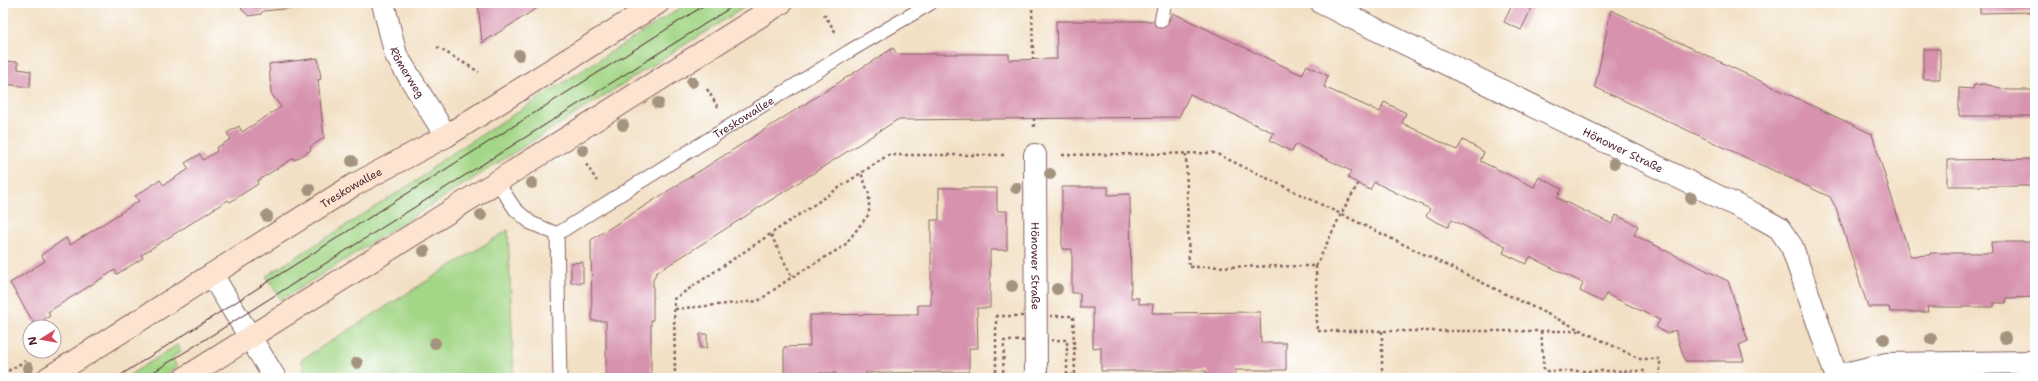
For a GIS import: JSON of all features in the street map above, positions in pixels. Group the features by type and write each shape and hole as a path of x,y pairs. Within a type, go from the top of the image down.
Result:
{"main road":[{"name":"Treskowallee","path":"48,378 352,186 446,136 658,3"},
{"path":"185,378 781,3"}],"street":[{"name":"Römerweg","path":"383,3 396,55 446,136"},
{"name":"Hönower Straße","path":"1322,3 1748,210 1779,228 1792,247 1822,336 1832,377"},
{"name":"Hönower Straße","path":"1035,155 1036,378"},
{"path":"212,275 275,378"},
{"path":"1832,377 1887,364 2035,362"}],"lane":[{"name":"Treskowallee","path":"557,234 848,52 931,3"},
{"path":"1161,21 1166,3"},
{"path":"497,182 515,209 531,223 557,234 560,378"}],"path":[{"path":"1032,3 1033,59"},
{"path":"824,14 832,26"},
{"path":"437,46 479,72"},
{"path":"706,89 714,100"},
{"path":"675,378 674,299 888,155 1215,153 1640,359 1660,359 1660,378"},
{"path":"1186,154 1189,267 1316,266"},
{"path":"586,164 594,177"},
{"path":"675,309 758,301 792,277 844,246 869,214 869,194 862,173"},
{"path":"1358,184 1341,214 1316,266 1317,331 1582,331"},
{"path":"771,235 792,277"},
{"path":"1008,316 996,316 996,376 1003,376 1004,341 1036,340 1066,340 1067,375 1075,375 1073,316 1061,316"},
{"path":"1382,331 1382,378"},
{"path":"1541,331 1544,371 1645,371 1645,378"},
{"path":"3,374 27,359"}],"green space":[{"path":"688,3 751,3 281,300 266,276 419,179 442,160"},
{"path":"508,230 514,378 307,378 301,360"},
{"path":"177,345 181,351 172,358 177,367 160,378 125,378"}],"building":[{"path":"241,3 292,3 293,8 263,11 261,14 249,16 242,10"},
{"path":"478,3 545,3 482,43"},
{"path":"1513,3 1534,3 1521,30 1504,22"},
{"path":"1980,3 2035,3 2035,12 1980,13"},
{"path":"1611,10 1872,134 1910,256 1930,255 1930,253 1992,253 1991,242 2035,242 2035,297 2006,298 2006,303 1994,303 1994,307 1927,307 1928,312 1890,312 1889,307 1868,307 1836,208 1830,197 1595,87"},
{"path":"1173,13 1302,75 1307,65 1328,76 1324,87 1380,112 1384,102 1406,113 1402,123 1457,150 1463,140 1484,152 1480,161 1534,187 1539,177 1562,189 1557,198 1612,224 1616,215 1638,226 1634,235 1728,281 1748,341 1739,345 1744,361 1685,361 1675,330 1667,334 1656,327 1660,320 1606,294 1602,302 1580,291 1583,283 1530,257 1526,264 1503,253 1506,246 1452,220 1448,227 1435,221 1426,216 1430,209 1374,182 1370,190 1348,178 1351,171 1296,144 1292,152 1270,140 1274,133 1190,94 1179,117 897,120 656,273 653,280 653,320 651,320 651,378 606,378 606,321 592,321 591,240 893,48 897,54 1009,54 1009,60 1057,59 1056,21 1169,21"},
{"path":"1923,49 1940,49 1940,79 1923,79"},
{"path":"318,58 321,79 318,80 324,138 310,147 311,150 295,160 294,158 257,181 258,184 230,202 228,200 141,255 143,258 117,274 115,270 48,312 50,316 45,319 31,319 10,283 45,261 41,255 66,238 70,245 139,201 135,196 160,180 163,185 189,169 185,163 200,154 203,160 217,151 216,148 231,139 227,133 239,126 242,132 281,107 271,93 269,64"},
{"path":"3,61 18,62 18,69 31,71 30,87 3,84"},
{"path":"1984,84 2009,90 2035,90 2035,116 1959,116 1959,88 1973,89 1974,85"},
{"path":"2035,159 2035,186 1947,186 1947,160"},
{"path":"1062,187 1108,187 1108,195 1130,194 1131,298 1139,298 1139,304 1153,304 1152,313 1260,312 1261,343 1286,343 1286,370 1235,370 1235,378 1206,378 1206,371 1101,371 1101,347 1093,348 1093,308 1080,308 1080,293 1072,293 1072,249 1062,249"},
{"path":"939,188 997,188 997,211 1007,211 1007,250 990,250 990,308 977,308 978,348 969,348 969,372 865,373 866,378 836,378 836,373 784,373 784,347 810,346 810,315 918,314 918,305 931,305 931,220 939,220"},
{"path":"583,262 583,283 571,283 571,263"},
{"path":"700,334 707,334 707,348 700,348"}],"tram line":[{"path":"116,378 708,3"},
{"path":"144,378 738,3"}]}
